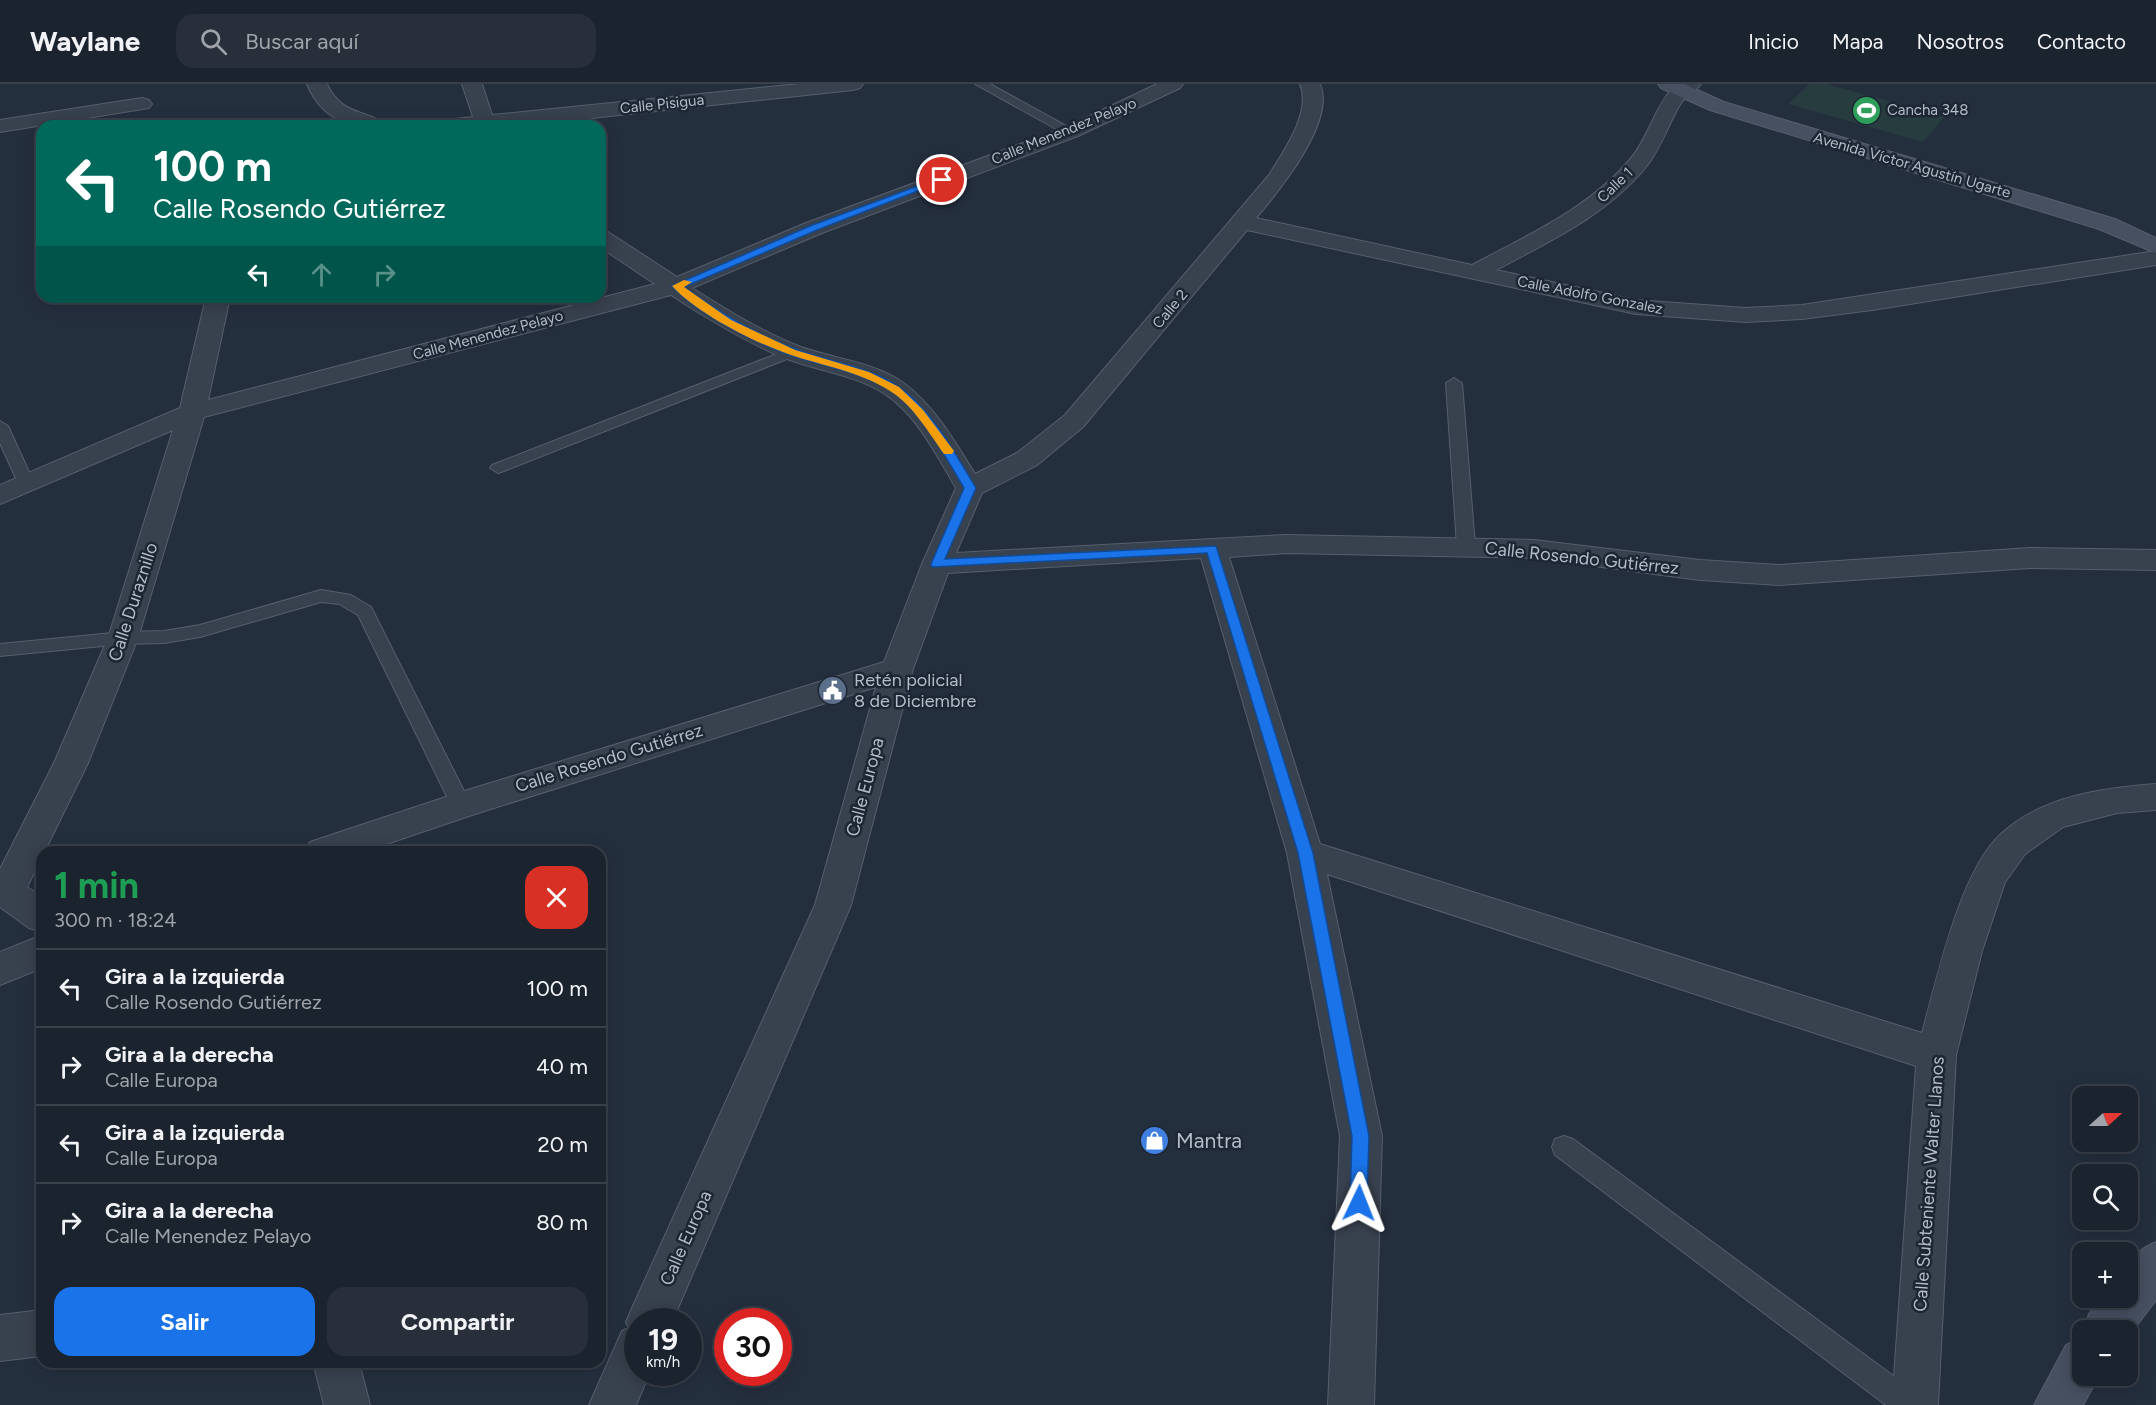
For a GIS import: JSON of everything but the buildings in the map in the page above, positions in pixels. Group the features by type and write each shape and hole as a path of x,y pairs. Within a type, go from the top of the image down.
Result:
{"street":[{"path":"123,84 142,104 144,120"},
{"path":"317,84 322,98 346,116 357,120"},
{"path":"472,84 483,120"},
{"name":"Calle Pisigua","path":"514,120 853,84"},
{"name":"Calle Menendez Pelayo","path":"0,495 192,412 676,286 814,228 1071,132 1173,84"},
{"name":"Calle 2","path":"970,488 1027,459 1074,421 1243,222 1278,178 1303,135 1312,107 1313,91 1310,84"},
{"name":"Avenida Víctor Agustín Ugarte","path":"1710,84 1756,102 2070,193 2156,225"},
{"name":"Avenida Víctor Agustín Ugarte","path":"1679,86 1770,123 2107,224 2156,246"},
{"name":"Calle 1","path":"1475,272 1595,205 1638,163 1658,133 1679,86"},
{"path":"39,120 142,104"},
{"path":"0,126 36,120"},
{"name":"Calle Adolfo Gonzalez","path":"1243,222 1636,307 1745,315 1802,312 1872,303 2156,258"},
{"path":"606,241 728,322 792,352 865,374 895,389 919,412 946,448 970,488"},
{"name":"Calle Duraznillo","path":"3,890 71,763 123,638 192,412 217,303"},
{"name":"Calle Europa","path":"655,1308 833,905 897,669 937,564 970,488"},
{"name":"Calle Rosendo Gutiérrez","path":"937,564 1286,544 1534,549 1700,570 1779,575 2030,558 2156,560"},
{"path":"1212,549 1305,853 1361,1136 1352,1405"},
{"name":"Calle Rosendo Gutiérrez","path":"339,846 461,804 897,669"},
{"name":"Calle Subteniente Walter Llanos","path":"1916,1405 1936,1055 1963,951 1989,877 2013,844 2051,818 2080,808 2156,797"},
{"path":"1305,853 1936,1055"},
{"path":"3,890 36,912"},
{"path":"0,969 36,954"},
{"path":"2113,1320 2156,1264"},
{"path":"0,1338 36,1334"},
{"path":"338,1368 347,1405"},
{"path":"612,1405 624,1378"},
{"path":"2057,1405 2072,1379"}],"lane":[{"path":"981,84 1071,132"},
{"path":"498,468 792,352"},
{"path":"1454,383 1466,546"},
{"path":"0,426 26,483"},
{"path":"0,651 200,632 321,596 353,601 365,610 461,804"},
{"path":"1564,1147 1909,1405"}],"green space":[{"name":"Cancha 348","path":"1809,84 1826,84 1945,116 1923,142 1788,104"}],"slow traffic":[{"path":"687,282 676,286 728,322 792,352 865,374 895,389 919,412 948,451"}],"place":[{"name":"Cancha 348","path":"1866,110"},
{"name":"Retén policial 8 de Diciembre","path":"833,690"},
{"name":"Mantra","path":"1155,1140"}],"route":[{"path":"942,180 814,228 676,286 728,322 792,352 865,374 895,389 919,412 946,448 970,488 937,564 1212,549 1305,853 1361,1136 1359,1203"}]}
